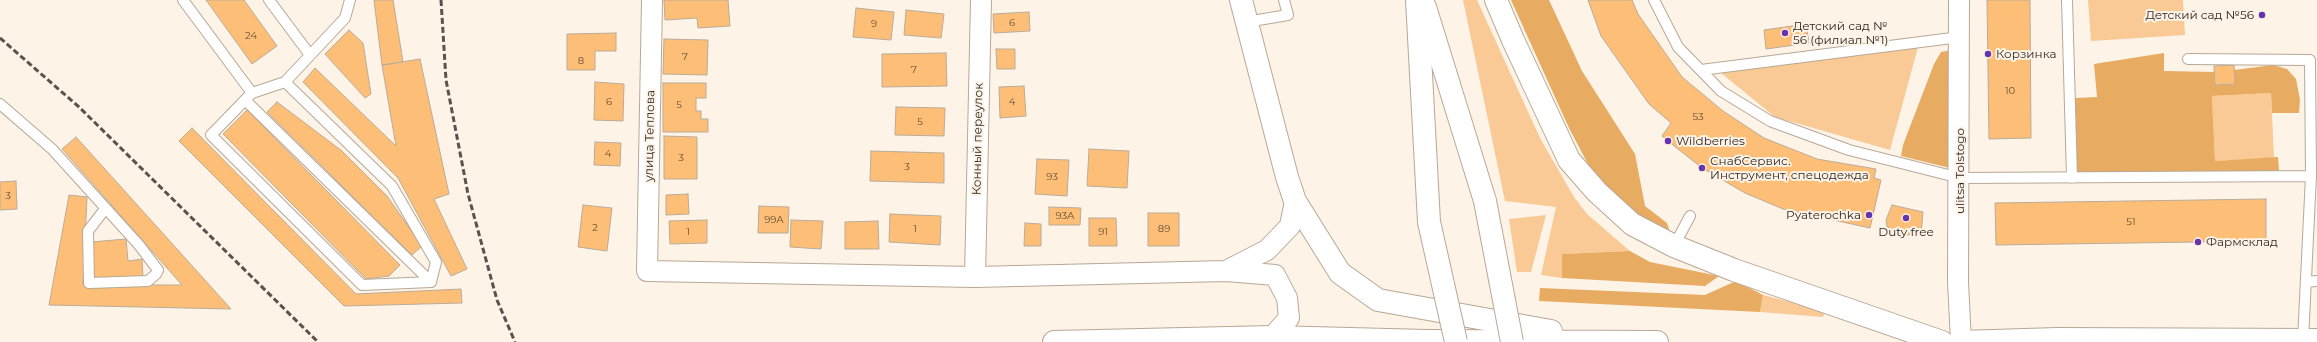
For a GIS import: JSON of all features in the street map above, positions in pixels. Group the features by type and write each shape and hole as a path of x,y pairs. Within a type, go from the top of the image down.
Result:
{"main road":[{"path":"1241,0 1287,177 1295,201 1340,273 1378,300 1611,342"},
{"path":"1417,0 1429,222 1456,342"},
{"path":"1423,0 1485,201 1518,342"},
{"path":"1496,0 1512,40 1569,160 1597,192 1632,224 1674,246 1734,270 1942,342"},
{"path":"1054,342 1270,339 1657,342"},
{"path":"1961,342 2057,339 2310,340"}],"street":[{"name":"улица Теплова","path":"652,0 647,271 975,278"},
{"name":"Конный переулок","path":"975,278 981,0"},
{"name":"ulitsa Tolstogo","path":"1959,0 1960,178 1958,282 1961,342"},
{"path":"1226,271 1272,246 1290,226 1295,201"},
{"path":"975,278 1226,271 1275,275 1288,298 1288,318 1270,339"}],"lane":[{"path":"183,0 249,97 431,282"},
{"path":"269,0 310,55"},
{"path":"350,0 345,18 285,82 249,97 211,135 362,285 431,282"},
{"path":"1246,22 1288,15 1284,0"},
{"path":"1654,0 1678,46 1721,91 1770,121 1849,150 1960,178 2072,178 2192,175 2311,176"},
{"path":"2067,0 2072,178"},
{"path":"1701,70 1960,37"},
{"path":"2188,58 2310,60 2311,176 2306,282 2310,340"},
{"path":"285,82 392,186 436,262 431,282"},
{"path":"0,104 52,149 139,245 158,270 156,274 148,281 89,282 88,232 105,209"},
{"path":"1674,246 1690,216"},
{"path":"2306,282 2317,281"}],"shaded area":[{"path":"1463,0 1477,0 1540,138 1574,197 1587,214 1630,251 1563,254 1562,278 1541,275 1556,207 1505,201"},
{"path":"1511,0 1549,0 1582,71 1635,154 1645,206 1667,223 1669,229 1667,233 1644,223 1604,187 1588,164 1569,128"},
{"path":"2088,0 2183,0 2185,35 2091,41"},
{"path":"1918,47 1890,150 1775,117 1721,73"},
{"path":"1951,50 1950,168 1901,156 1903,145 1934,64 1941,52"},
{"path":"2164,53 2164,71 2214,72 2215,85 2235,84 2234,70 2273,65 2287,69 2296,79 2300,100 2299,113 2272,113 2271,93 2212,96 2215,161 2278,157 2279,171 2077,174 2074,98 2097,97 2094,64"},
{"path":"2271,93 2274,158 2215,161 2212,96"},
{"path":"1546,215 1531,272 1517,272 1509,219"},
{"path":"1630,251 1650,262 1719,276 1705,286 1562,278 1562,254"},
{"path":"1736,281 1763,295 1760,312 1539,301 1540,288 1705,295"},
{"path":"1763,295 1825,311 1823,317 1760,312"}],"building":[{"path":"206,0 244,0 277,46 252,64"},
{"path":"374,0 393,0 403,62 382,65"},
{"path":"664,0 728,0 730,26 698,28 697,18 665,20"},
{"path":"1588,0 1632,0 1638,14 1682,77 1723,111 1764,138 1817,159 1876,169 1874,178 1881,180 1870,228 1783,209 1745,193 1702,168 1668,141 1662,136 1671,123 1649,104 1601,36"},
{"path":"1987,0 2030,0 2031,138 1989,139"},
{"path":"856,8 894,12 891,40 853,37"},
{"path":"906,10 944,14 941,38 904,35"},
{"path":"1029,12 1030,31 994,33 993,14"},
{"path":"1806,24 1809,43 1766,49 1764,30"},
{"path":"349,30 363,43 371,94 365,98 325,54"},
{"path":"616,33 616,51 595,51 595,70 567,70 567,34"},
{"path":"664,39 708,40 707,75 663,74"},
{"path":"996,49 1015,49 1015,69 997,69"},
{"path":"946,53 947,86 882,87 882,54"},
{"path":"420,59 449,194 434,199 467,269 451,276 398,178 303,82 315,68 396,146 382,65"},
{"path":"2234,65 2235,84 2215,85 2214,66"},
{"path":"595,82 624,84 623,121 594,120"},
{"path":"663,83 706,83 706,98 696,98 696,111 701,111 701,119 708,119 708,132 663,132"},
{"path":"1024,86 1026,116 1000,118 999,87"},
{"path":"277,102 342,151 387,196 422,246 412,255 267,112"},
{"path":"896,107 945,108 944,136 895,135"},
{"path":"247,110 400,265 389,276 366,279 223,134"},
{"path":"192,128 356,294 461,289 462,303 344,306 179,141"},
{"path":"664,136 697,137 697,179 664,179"},
{"path":"76,137 231,309 49,305 69,195 87,197 83,285 182,285 62,149"},
{"path":"595,142 621,143 620,166 594,165"},
{"path":"1089,149 1129,151 1127,188 1087,186"},
{"path":"871,151 944,153 944,183 870,181"},
{"path":"1037,159 1069,160 1067,196 1035,194"},
{"path":"16,181 17,209 0,210 0,182"},
{"path":"688,194 689,214 666,215 666,195"},
{"path":"2266,199 2266,241 1996,245 1995,203"},
{"path":"583,205 612,208 607,251 578,247"},
{"path":"1892,205 1923,212 1921,234 1905,235 1887,227 1886,220"},
{"path":"759,206 789,207 788,233 758,233"},
{"path":"1049,207 1081,208 1080,225 1049,225"},
{"path":"1148,213 1179,213 1179,246 1148,246"},
{"path":"890,214 941,216 940,245 889,242"},
{"path":"1089,218 1116,218 1117,246 1089,246"},
{"path":"707,220 707,243 670,244 669,221"},
{"path":"791,220 823,221 821,249 790,247"},
{"path":"878,221 879,249 845,249 845,222"},
{"path":"1025,223 1041,224 1041,246 1024,246"},
{"path":"126,239 128,261 142,259 143,277 94,281 91,242"}],"railway":[{"path":"441,0 446,80 468,194 497,300 515,342"},
{"path":"0,38 79,107 318,342"}],"place":[{"name":"Детский сад №56","path":"2262,15"},
{"name":"Детский сад № 56 (филиал №1)","path":"1785,33"},
{"name":"Корзинка","path":"1988,54"},
{"name":"Wildberries","path":"1668,141"},
{"name":"СнабСервис. Инструмент, спецодежда","path":"1702,168"},
{"name":"Pyaterochka","path":"1869,215"},
{"name":"Duty free","path":"1906,218"},
{"name":"Фармсклад","path":"2198,242"}]}
